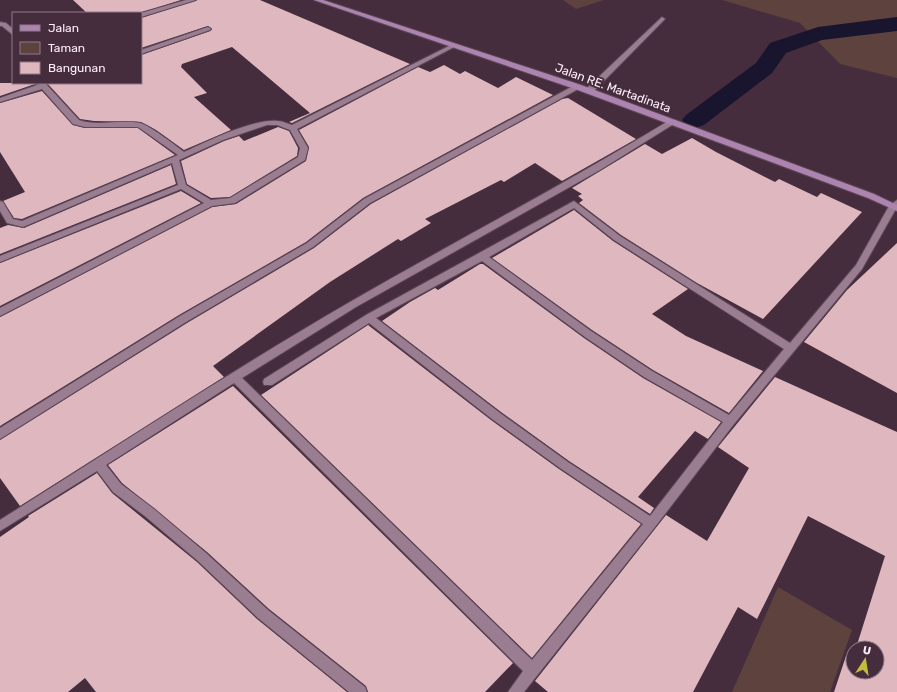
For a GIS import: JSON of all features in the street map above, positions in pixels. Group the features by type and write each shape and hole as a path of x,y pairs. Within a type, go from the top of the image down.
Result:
{"main road":[{"name":"Jalan RE. Martadinata","path":"317,0 578,87 896,206"}],"street":[{"path":"142,15 193,0"},
{"path":"589,91 662,19"},
{"path":"0,24 4,24 12,31"},
{"path":"142,52 208,29"},
{"path":"293,128 453,46"},
{"path":"0,100 47,85 76,122 85,125 140,125 184,155"},
{"path":"0,434 183,320 310,245 367,201 578,87"},
{"path":"0,526 353,305 597,168 672,122"},
{"path":"0,204 10,222 23,224 175,159 220,138 266,123 278,123 293,128 304,148 302,158 232,202 210,203 0,312"},
{"path":"175,159 182,186 210,203"},
{"path":"0,259 182,186"},
{"path":"268,382 369,318 482,257 574,204 617,238 790,348"},
{"path":"515,692 651,523 730,421 859,267 896,206"},
{"path":"482,257 588,334 648,374 730,421"},
{"path":"369,318 564,465 651,523"},
{"path":"235,378 532,670"},
{"path":"99,464 116,488 150,513 202,557 263,614 360,692"}],"green space":[{"path":"563,0 604,0 576,9"},
{"path":"722,0 897,0 897,78 840,64 800,23"},
{"path":"778,587 852,630 848,640 845,640 845,650 830,692 732,692"}],"building":[{"path":"73,0 181,0 142,12 86,12"},
{"path":"197,0 260,0 410,64 292,123 289,122 310,113 232,47 182,64 181,67 207,93 194,97 231,130 184,150 156,130 141,122 94,121 80,119 48,84 142,84 142,55 212,29 208,26 142,48 142,18"},
{"path":"444,65 460,74 465,71 498,88 516,77 553,95 363,198 306,242 179,315 0,426 0,317 212,207 236,204 306,161 309,147 299,130 418,67 430,72"},
{"path":"0,83 35,84 0,96"},
{"path":"42,91 73,125 85,128 138,128 175,155 22,219 14,218 3,201 25,192 0,152 0,103"},
{"path":"568,98 636,139 562,181 535,163 504,182 501,180 425,219 431,223 401,241 398,239 330,282 213,366 224,377 20,506 0,478 0,440 187,323 314,248 371,204 562,99"},
{"path":"278,127 289,131 298,148 297,156 230,197 211,198 187,184 181,161 224,141 239,136 244,141"},
{"path":"692,138 775,182 779,179 817,197 821,193 862,212 763,319 697,283 621,235 579,203 583,200 578,196 582,194 572,188 645,144 662,154"},
{"path":"171,165 176,184 0,254 0,228 8,225 24,228"},
{"path":"181,191 201,203 0,306 0,263"},
{"path":"574,210 613,241 688,289 652,314 686,336 763,371 729,413 653,370 592,330 492,258"},
{"path":"897,243 897,393 804,342 847,290"},
{"path":"480,264 483,264 584,338 643,378 721,422 708,439 695,431 638,497 654,508 650,514 569,461 501,412 382,321 410,302 435,288 438,290"},
{"path":"368,325 491,420 559,469 641,524 532,658 261,395"},
{"path":"775,377 897,432 897,692 834,692 845,659 845,680 885,680 885,640 859,640 885,556 808,516 757,619 738,607 693,692 548,692 535,681 666,515 707,541 749,468 718,447"},
{"path":"233,386 513,663 485,692 368,692 366,686 269,609 207,552 122,483 108,465"},
{"path":"97,473 112,493 197,562 257,619 347,692 96,692 85,678 68,692 0,692 0,537 29,517 28,516"}],"waterway":[{"path":"695,120 764,68 778,48 818,34 897,24"}]}
